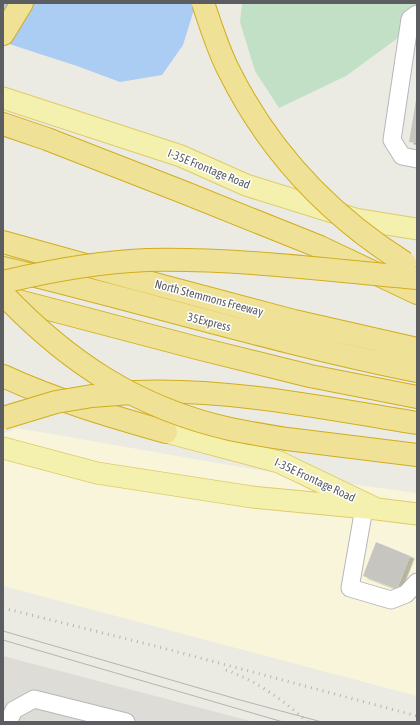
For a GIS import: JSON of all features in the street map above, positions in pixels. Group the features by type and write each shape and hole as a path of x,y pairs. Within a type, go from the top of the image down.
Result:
{"highway":[{"path":"3,34 22,3"},
{"path":"203,3 228,70 252,112 285,159 315,192 350,225 379,247 417,270"},
{"path":"3,124 47,139 313,244 417,293"},
{"name":"North Stemmons Freeway","path":"3,242 294,321 417,349"},
{"path":"3,282 64,270 145,260 254,263 417,278"},
{"name":"35Express","path":"3,268 84,288 201,320 417,371"},
{"path":"3,295 198,348 310,376 417,397"},
{"path":"3,295 61,349 115,385 140,399 181,415 224,427 288,438 417,455"},
{"path":"3,376 35,391 112,417 166,432"},
{"path":"3,418 56,402 92,396 166,391 236,396 417,423"}],"main road":[{"name":"I-35E Frontage Road","path":"3,98 181,156 246,185 355,219 417,230"},
{"name":"I-35E Frontage Road","path":"166,432 279,462 371,509 417,514"},
{"path":"3,448 97,473 252,497 371,509"}],"lane":[{"path":"417,14 410,19 392,140 402,156 417,159"},
{"path":"371,509 350,588 391,600 406,594 417,582"},
{"path":"8,722 14,710 34,699 126,722"}],"shaded area":[{"path":"17,428 292,476 417,493 417,696 3,586 3,434"},
{"path":"3,656 254,722 3,722"}],"green space":[{"path":"242,3 417,3 417,24 346,76 279,108 255,71 240,22"}],"water":[{"path":"3,3 196,3 183,45 162,75 120,82 77,66 3,42"}],"building":[{"path":"417,100 417,143 409,142"},
{"path":"376,542 410,556 397,589 363,576"}],"tram line":[{"path":"3,631 240,700 322,722"},
{"path":"3,640 283,722"}],"railway":[{"path":"3,608 159,647 417,716"},
{"path":"226,670 259,685 289,706 307,722"}]}
